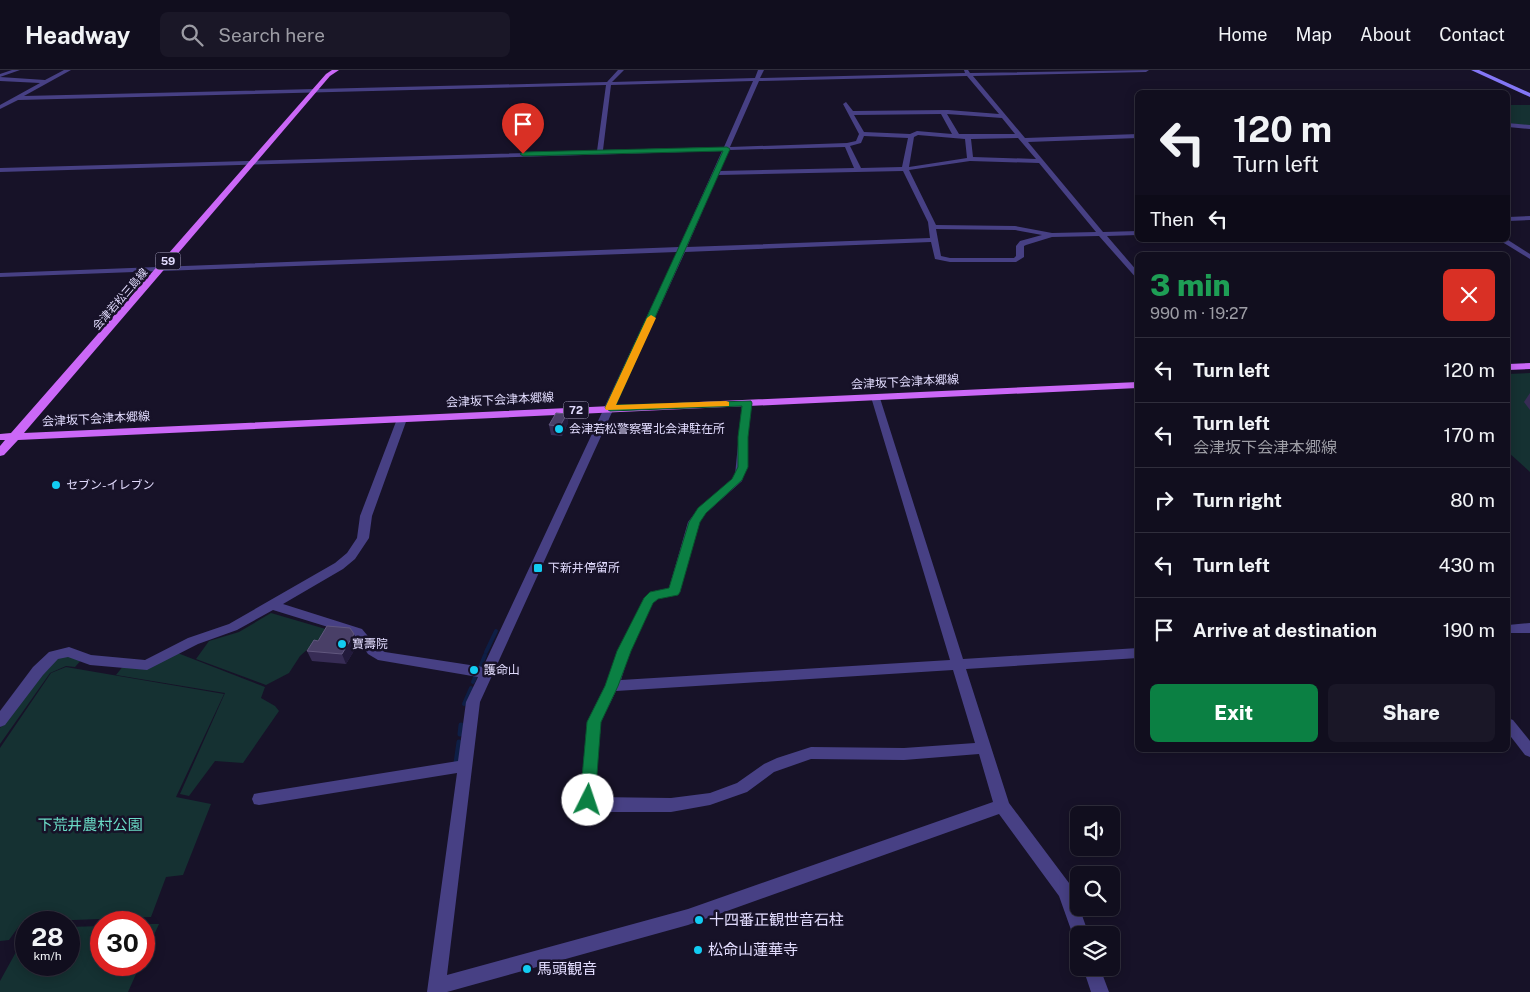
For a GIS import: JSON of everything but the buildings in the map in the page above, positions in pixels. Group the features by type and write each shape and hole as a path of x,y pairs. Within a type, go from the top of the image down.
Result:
{"main road":[{"name":"会津若松三島線","path":"0,453 328,75 336,70"},
{"path":"1474,70 1530,95"},
{"path":"1510,367 1530,366"},
{"name":"会津坂下会津本郷線","path":"15,436 1135,385"},
{"name":"72","path":"0,437 15,436"}],"street":[{"path":"0,78 17,70"},
{"path":"0,107 68,70"},
{"path":"600,152 608,83 621,70"},
{"path":"17,98 608,83 759,75 1146,70"},
{"path":"966,72 1135,274"},
{"path":"759,75 610,408 473,702 437,989 688,917 1002,806"},
{"path":"0,78 46,82"},
{"path":"0,170 847,145 859,142 862,134 846,104"},
{"path":"852,113 943,112 1003,116"},
{"path":"943,112 956,134"},
{"path":"1510,125 1530,127"},
{"path":"862,134 911,136 917,133 956,134 968,137 1021,138 1135,136"},
{"path":"911,136 905,169 934,227 934,240 940,258 1016,260 1020,257 1020,246 1023,243 1052,235"},
{"path":"968,137 970,159"},
{"path":"847,145 858,168"},
{"path":"716,173 858,168 905,169 970,159 1040,160"},
{"path":"1510,219 1530,218"},
{"path":"934,227 1015,228 1052,235 1135,233"},
{"path":"0,275 934,240"},
{"path":"1506,242 1530,258"},
{"path":"876,397 1002,806 1066,892 1078,926"},
{"path":"747,403 743,437 743,467 740,475 737,480 702,511 694,522 674,592 654,596 648,601 624,651 612,686 594,722 588,800 594,805 671,806 710,799 742,788 776,765 811,753 876,755 984,748"},
{"path":"0,721 38,671 54,655 69,652 90,660 147,665 193,641 233,627 339,566 352,556 363,538 366,516 402,419"},
{"path":"272,605 358,632 364,636 367,647 373,653 383,657 486,673"},
{"path":"1510,629 1530,628"},
{"path":"612,686 1135,653"},
{"path":"1510,726 1530,751"},
{"path":"259,799 465,766"},
{"path":"1095,976 1100,992"}],"green space":[{"path":"1510,105 1530,105 1530,126 1510,123"},
{"path":"1530,373 1530,472 1510,454 1510,374"},
{"path":"271,613 329,630 300,656 289,673 266,685 196,659 209,641 239,632"},
{"path":"175,652 265,687 261,698 275,706 279,711 243,763 215,761 189,796 180,794 225,693 116,675 124,665 145,667"},
{"path":"67,654 82,659 75,667 66,666 50,673 0,744 0,728 40,671 54,656"},
{"name":"下荒井農村公園","path":"66,667 224,694 176,797 211,804 183,875 166,877 153,911 90,911 90,919 80,920 80,911 15,911 15,932 9,940 0,941 0,748 51,673"},
{"path":"155,924 159,924 155,933"},
{"path":"90,926 90,976 135,976 128,992 0,992 0,981 15,954 15,976 80,976 80,927"}],"waterway":[{"path":"486,652 496,631"},
{"path":"479,670 485,655"},
{"path":"473,682 476,675"},
{"path":"464,704 471,688"},
{"path":"460,734 461,725"},
{"path":"456,763 459,742"}],"slow traffic":[{"path":"651,318 610,408 726,404"}],"place":[{"name":"会津若松警察署北会津駐在所","path":"559,429"},
{"name":"セブン-イレブン","path":"56,485"},
{"name":"下新井停留所","path":"538,568"},
{"name":"寶壽院","path":"342,644"},
{"name":"護命山","path":"474,670"},
{"name":"十四番正観世音石柱","path":"699,920"},
{"name":"松命山蓮華寺","path":"698,950"},
{"name":"馬頭観音","path":"527,969"}],"route":[{"path":"523,154 727,149 610,408 747,403 743,437 743,467 737,480 702,511 694,522 674,592 664,592 648,601 624,651 612,686 594,722 588,800"}]}
